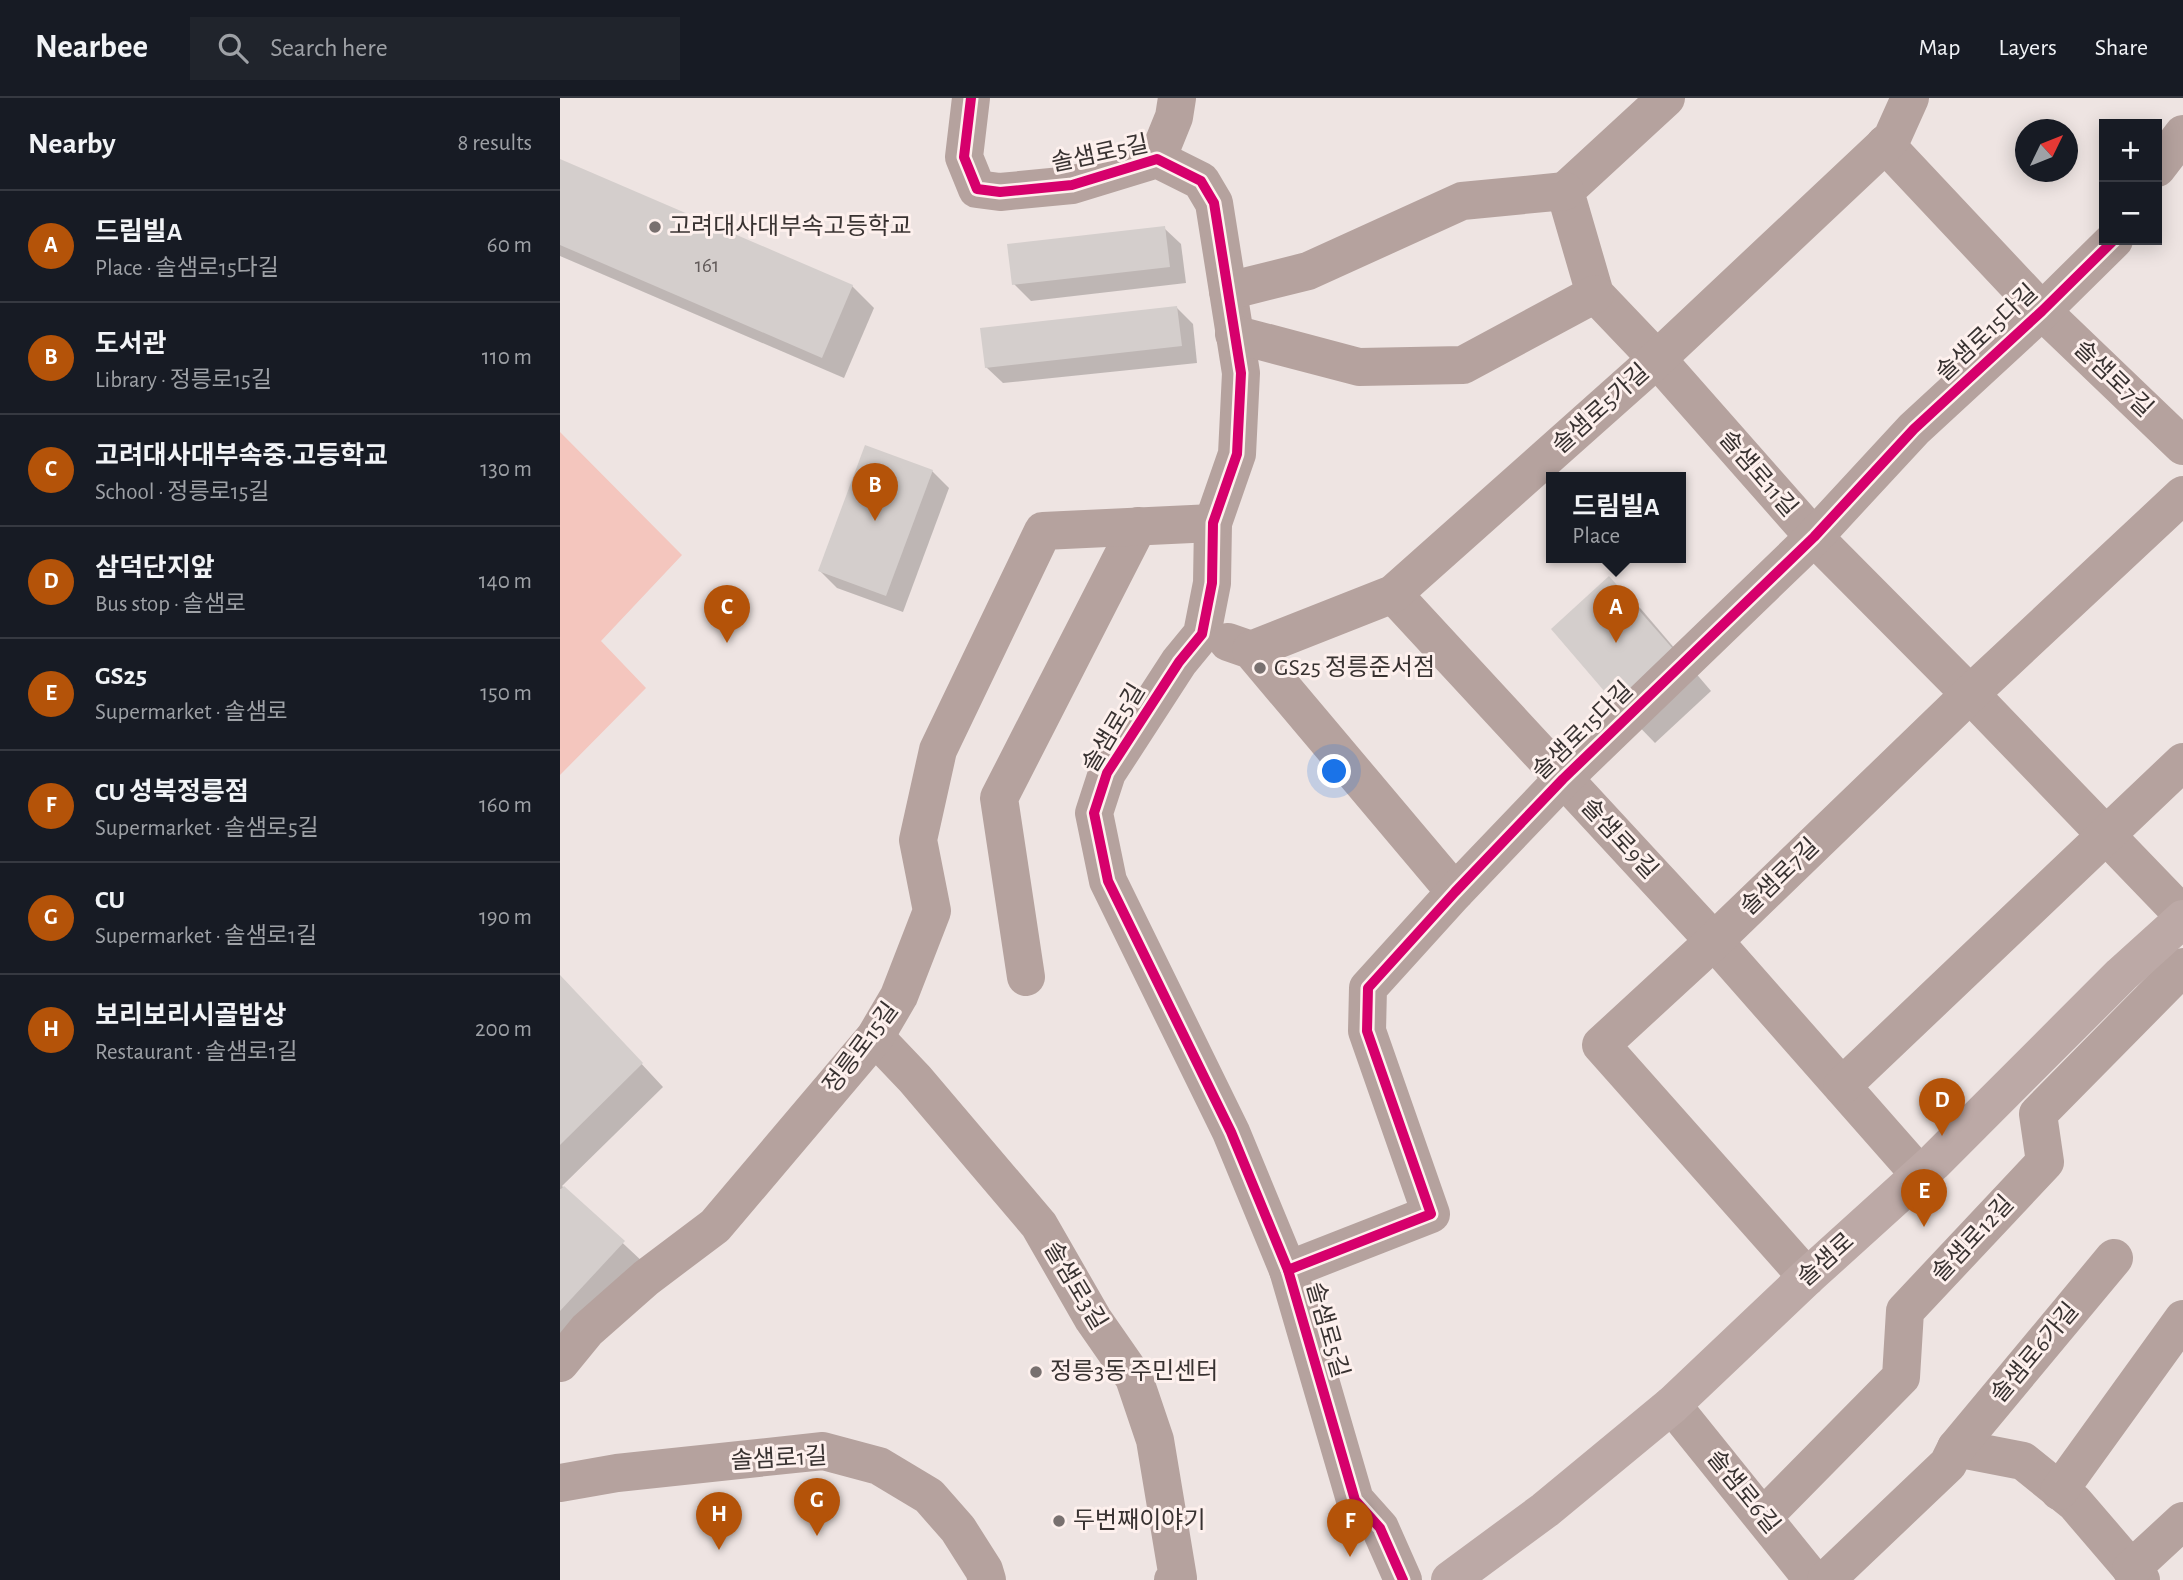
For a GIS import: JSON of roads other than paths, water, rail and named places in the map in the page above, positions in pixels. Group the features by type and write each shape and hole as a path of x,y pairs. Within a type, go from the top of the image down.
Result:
{"main road":[{"name":"솔샘로","path":"1450,1580 1545,1510 1672,1405 1920,1175 2183,917"}],"street":[{"name":"솔샘로5길","path":"971,98 964,157 977,189 1000,192 1072,185 1157,159 1201,181 1214,203 1241,373 1237,454 1213,523 1212,583 1202,634 1179,662 1107,773 1094,813 1108,881 1231,1132 1288,1270 1355,1500 1380,1528 1403,1580"},
{"name":"솔샘로5길","path":"1157,159 1174,117 1177,98"},
{"path":"1228,291 1308,271 1462,201 1565,191 1666,98"},
{"name":"솔샘로5가길","path":"1251,650 1392,594 1657,359 1892,138 1910,98"},
{"path":"2162,161 2183,134"},
{"path":"1885,144 2042,311"},
{"name":"솔샘로11길","path":"1565,191 1595,294 1657,359 1814,537 1970,694 2183,917"},
{"name":"솔샘로15다길","path":"1288,1270 1431,1213 1367,1031 1368,988 1563,779 1814,537 1914,429 2109,245"},
{"path":"1234,334 1359,367 1463,365 1595,294"},
{"name":"솔샘로7길","path":"2042,311 2183,446"},
{"name":"솔샘로7길","path":"1807,1277 1601,1045 2183,495"},
{"path":"1026,977 999,798 1138,526 1213,523"},
{"name":"정릉로15길","path":"560,1363 587,1330 646,1278 715,1226 874,1037 900,996 932,911 918,840 938,750 1043,531 1138,526"},
{"name":"솔샘로9길","path":"1392,594 1714,940 1920,1175"},
{"path":"1202,634 1251,650 1455,892"},
{"path":"1842,1086 2183,762"},
{"name":"솔샘로12길","path":"1764,1516 1901,1377 1905,1311 2045,1163 2038,1114 2183,967"},
{"name":"솔샘로3길","path":"874,1037 915,1079 1039,1225 1093,1319 1134,1378 1155,1440 1178,1578 1173,1580"},
{"name":"솔샘로6가길","path":"1826,1580 1948,1464 1956,1448 2114,1258"},
{"path":"2059,1491 2183,1319"},
{"name":"솔샘로6길","path":"1672,1405 1813,1580"},
{"path":"1956,1448 2023,1461 2075,1503 2136,1574 2183,1521"},
{"name":"솔샘로1길","path":"560,1483 617,1473 823,1451 879,1466 929,1496 958,1529 985,1570 987,1580"}],"place":[{"name":"고려대사대부속고등학교","path":"655,227"},
{"name":"도서관","path":"875,521"},
{"name":"고려대사대부속중·고등학교","path":"727,643"},
{"name":"드림빌A","path":"1616,643"},
{"name":"GS25 정릉준서점","path":"1260,668"},
{"name":"삼덕단지앞","path":"1942,1136"},
{"name":"GS25","path":"1924,1227"},
{"name":"정릉3동 주민센터","path":"1036,1372"},
{"name":"두번째이야기","path":"1059,1521"},
{"name":"CU","path":"817,1536"},
{"name":"보리보리시골밥상","path":"719,1550"},
{"name":"CU 성북정릉점","path":"1350,1557"}]}
